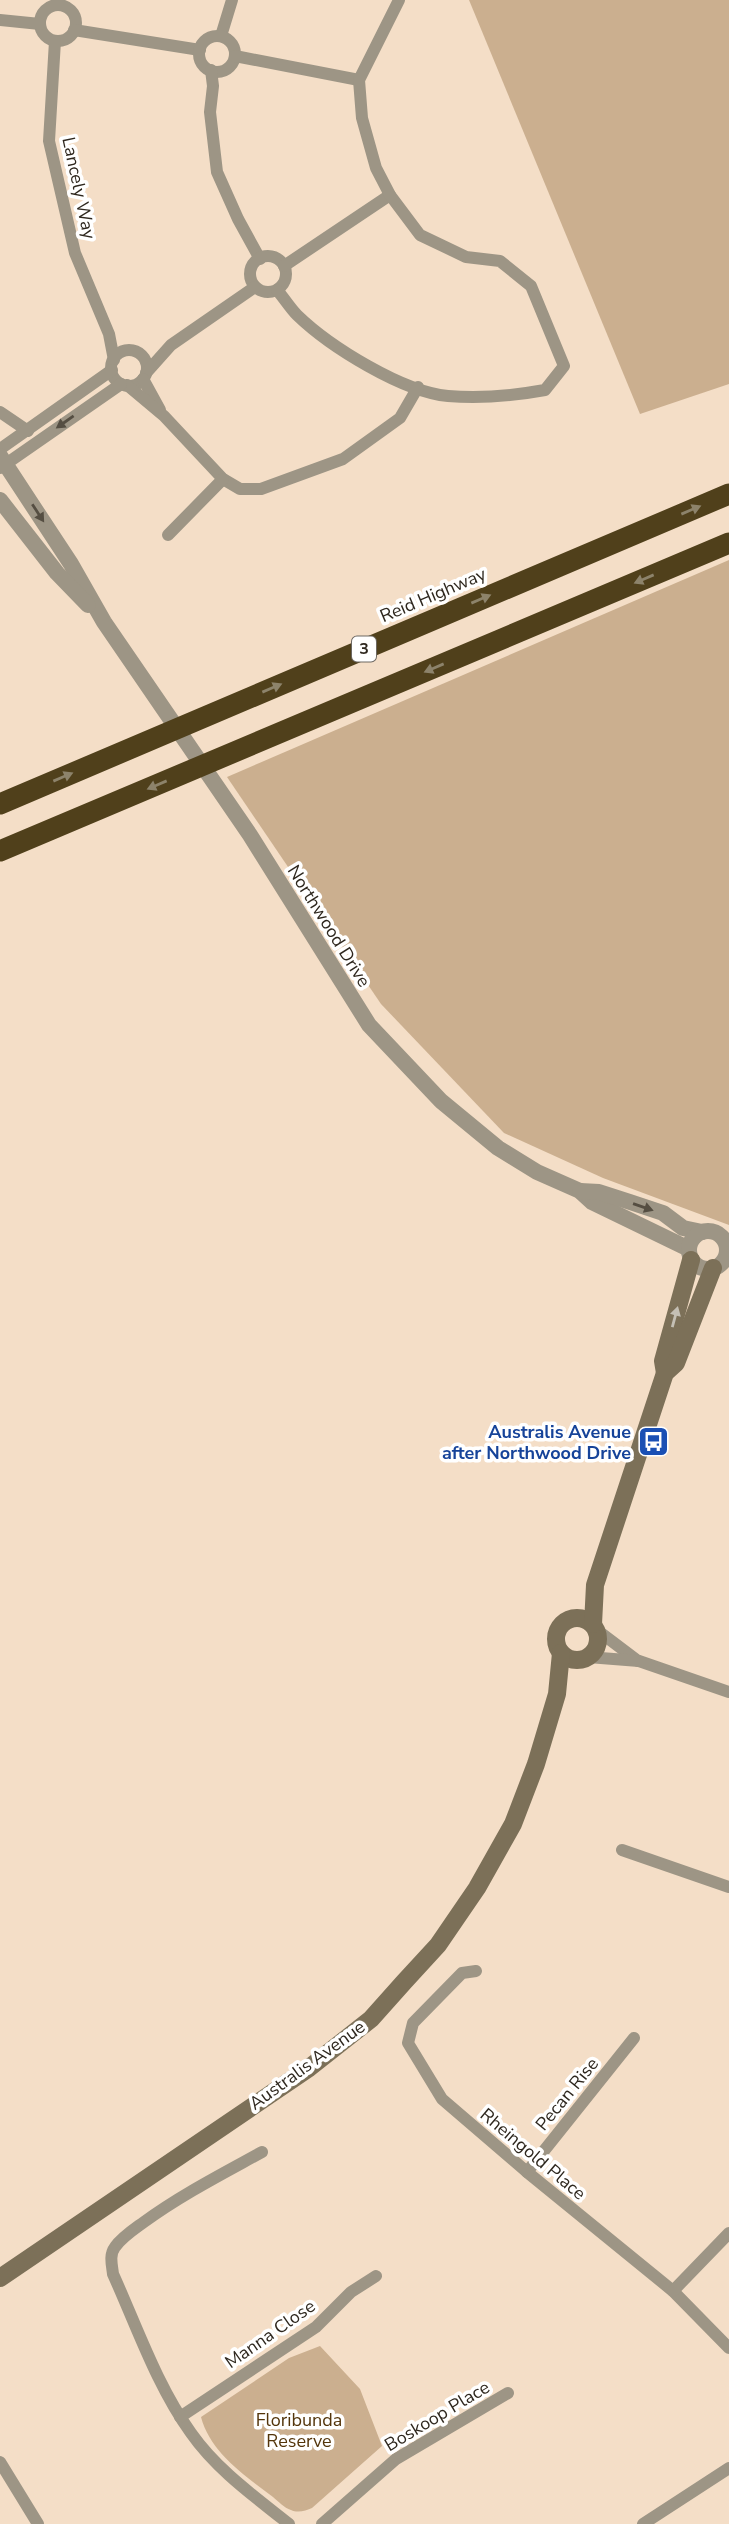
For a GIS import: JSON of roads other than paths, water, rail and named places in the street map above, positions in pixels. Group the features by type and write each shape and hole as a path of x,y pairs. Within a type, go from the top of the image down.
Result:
{"highway":[{"name":"Reid Highway","path":"0,804 729,494"},
{"path":"0,851 729,543"}],"main road":[{"path":"666,1373 663,1361 690,1255"},
{"path":"595,1586 598,1645 585,1658 574,1660 561,1653 557,1647 556,1632 560,1625 572,1617 595,1586 666,1373 676,1363 722,1264"},
{"path":"572,1617 580,1617 595,1627"},
{"name":"Australis Avenue","path":"0,2278 309,2068 370,2019 438,1945 477,1888 513,1824 536,1764 557,1694 561,1653"},
{"name":"Australis Avenue","path":"557,1694 585,1658"}],"street":[{"path":"221,36 232,0"},
{"path":"277,290 296,314 326,340 389,378 444,396 496,398 545,390 564,366 531,286 500,261 466,257 420,235 390,195 376,168 362,118 359,80 399,0"},
{"path":"57,3 74,15 75,30 66,39 55,41 44,35 40,24 44,12 57,3"},
{"path":"0,20 40,24"},
{"path":"75,30 200,50"},
{"path":"221,36 232,43 235,56 228,68 222,71 211,70 201,61 200,50 209,38 221,36"},
{"name":"Lancely Way","path":"55,41 49,141 75,253 109,334 113,365"},
{"path":"235,56 359,80"},
{"path":"211,70 213,86 210,112 217,172 237,219 260,259"},
{"path":"284,266 390,195"},
{"path":"273,257 284,266 286,279 277,290 266,292 255,287 251,272 260,259 273,257"},
{"path":"1,459 124,385 138,383 171,345 255,287"},
{"name":"Lancely Way","path":"109,334 134,352"},
{"path":"1,459 28,431 113,365 121,352 171,345"},
{"path":"134,352 145,360 145,376 164,416"},
{"path":"113,365 116,380 164,416 223,479 240,489 261,489 343,459 400,418 418,387"},
{"path":"0,412 28,431"},
{"name":"Northwood Drive","path":"1,459 71,564 104,622 250,835 350,997 393,1052 441,1101 498,1148 537,1172 580,1191 593,1202 673,1240 690,1255"},
{"path":"168,536 223,479"},
{"name":"Northwood Drive","path":"0,500 57,573 104,622"},
{"name":"Northwood Drive","path":"580,1191 600,1192 663,1213 683,1228 702,1231"},
{"path":"702,1231 720,1235 728,1245 722,1264 701,1268 690,1255 693,1238 702,1231"},
{"path":"595,1627 639,1661"},
{"path":"585,1658 639,1661 729,1692"},
{"path":"622,1850 729,1887"},
{"name":"Rheingold Place","path":"476,1971 462,1973 413,2024 408,2043 442,2099 673,2291 729,2348"},
{"name":"Pecan Rise","path":"527,2172 634,2038"},
{"path":"262,2152 191,2191 125,2236 113,2250 113,2274 180,2417 214,2461 236,2483 289,2524"},
{"path":"673,2291 729,2233"},
{"name":"Manna Close","path":"180,2417 316,2327 351,2292 376,2276"},
{"name":"Boskoop Place","path":"321,2524 396,2459 508,2393"},
{"path":"0,2462 38,2524"},
{"path":"643,2524 729,2468"}],"place":[{"name":"Australis Avenue after Northwood Drive","path":"654,1442"}],"park label":[{"name":"Floribunda Reserve","path":"299,2430"}]}
